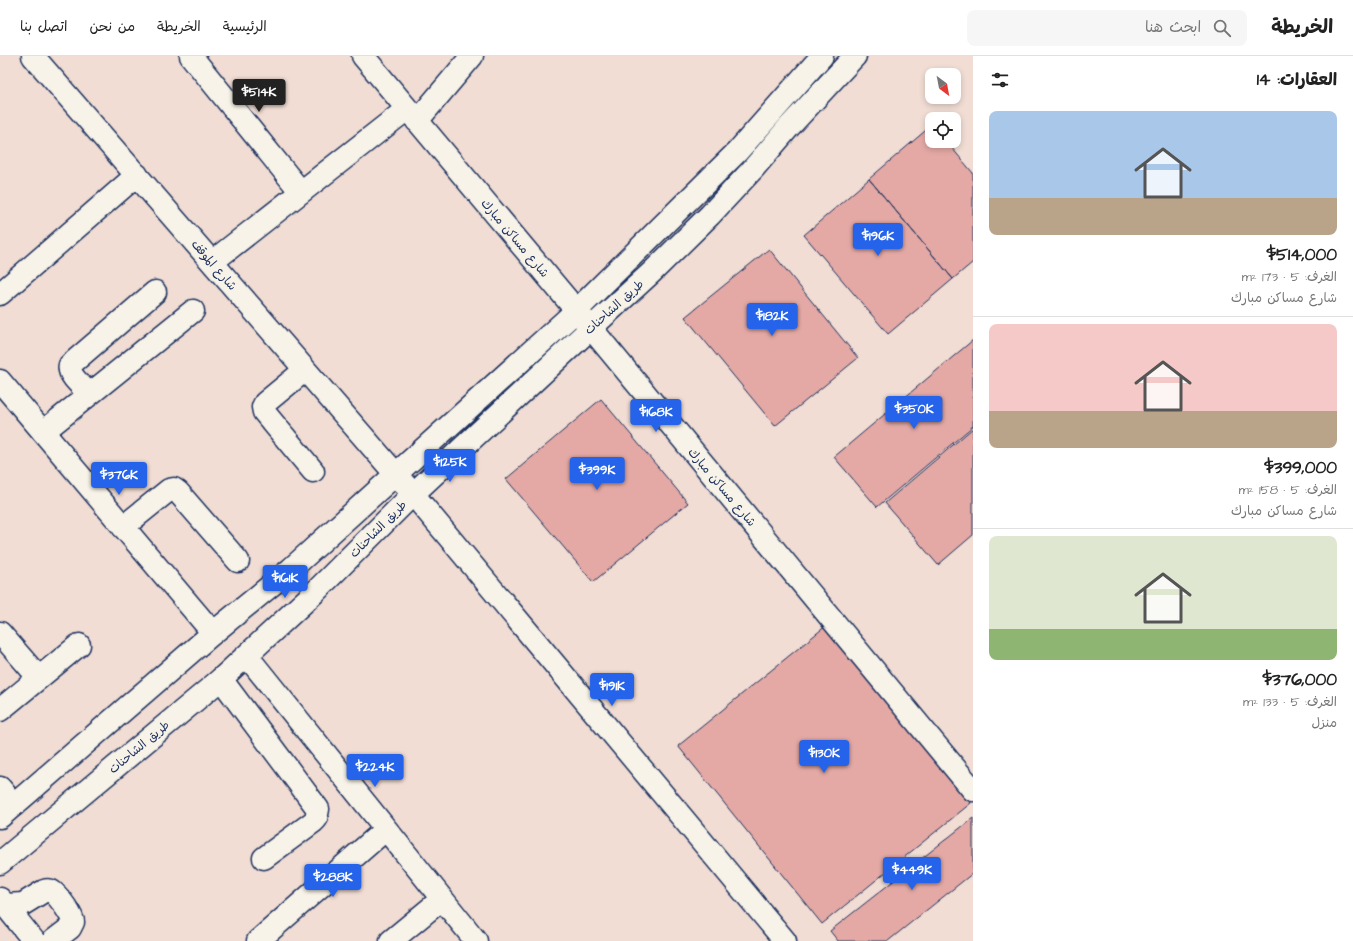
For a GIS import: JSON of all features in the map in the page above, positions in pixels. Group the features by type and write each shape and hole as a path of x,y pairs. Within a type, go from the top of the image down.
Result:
{"main road":[{"path":"191,56 301,192"},
{"name":"شارع مساكن مبارك","path":"364,56 973,790"},
{"path":"212,262 301,192 412,115 472,56"},
{"name":"طريق الشاحنات","path":"7,811 212,632 291,569 576,311 737,152 822,56"},
{"name":"طريق الشاحنات","path":"0,863 221,679 315,592 413,494 652,272 752,170 855,56"},
{"name":"شارع الموقف","path":"41,59 137,175 413,494 784,941"},
{"path":"0,294 137,175"},
{"path":"90,394 71,374 69,371 70,365 155,292"},
{"path":"43,432 193,311"},
{"path":"305,370 265,403 263,407 264,412 312,471"},
{"path":"0,381 212,632"},
{"path":"123,527 168,490 174,489 238,561"},
{"path":"291,569 292,579 297,587 306,591 315,592"},
{"path":"246,606 254,607 262,611 269,621 271,633"},
{"path":"0,633 39,678"},
{"path":"0,710 79,645"},
{"path":"247,656 476,941"},
{"path":"221,679 318,809 316,819 313,822 264,858"},
{"path":"0,788 7,811"},
{"path":"258,941 386,829"},
{"path":"3,902 23,904 44,891 48,890 53,892 71,916 73,922 70,928 53,941"},
{"path":"391,941 442,899"},
{"path":"3,902 34,941"}],"building":[{"path":"925,131 925,148 952,148 973,173 973,262 953,279 869,179"},
{"path":"869,179 953,279 888,334 804,235"},
{"path":"769,249 858,358 775,426 685,317"},
{"path":"973,340 973,426 877,507 834,457"},
{"path":"601,399 688,503 593,582 506,479"},
{"path":"973,428 973,535 938,565 885,503"},
{"path":"827,625 971,803 822,924 678,746"},
{"path":"973,818 973,873 888,941 838,941 830,931"}]}
